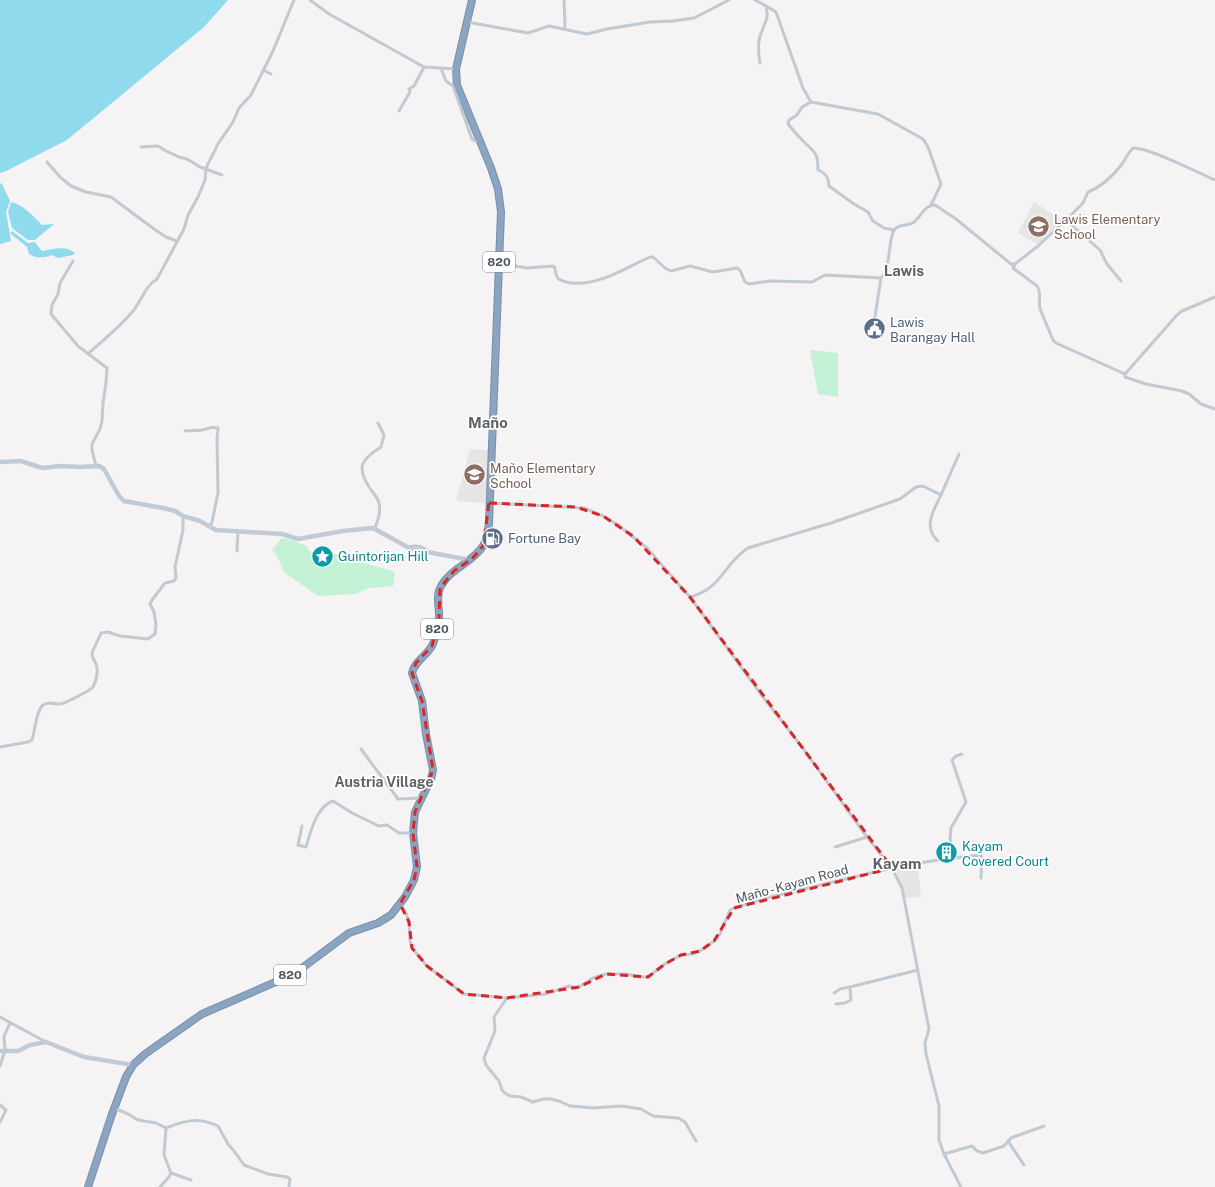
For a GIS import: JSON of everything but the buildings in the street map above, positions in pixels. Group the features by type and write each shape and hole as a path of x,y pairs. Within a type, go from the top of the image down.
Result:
{"highway":[{"name":"820","path":"88,1187 114,1108 126,1077 133,1065 145,1054 202,1014 294,974 349,933 378,923 390,915 400,904 414,880 417,868 413,833 415,812 431,779 433,765 426,734 422,701 412,673 416,663 428,651 434,641 439,619 438,597 440,588 454,571 470,560 483,546 489,523 500,201 491,168 457,85 456,69 472,0"}],"street":[{"path":"88,354 124,322 144,297 146,288 157,279 184,229 188,215 200,193 206,168 218,144 233,122 239,108 251,95 294,0"},
{"path":"310,0 329,14 424,67 456,69"},
{"path":"564,0 564,28"},
{"path":"467,22 528,33 549,26 587,34 650,22 694,18 729,0"},
{"path":"755,0 776,12 803,88 811,102"},
{"path":"760,63 758,46 761,31 768,18 766,6"},
{"path":"399,111 410,92 409,89 414,86 424,67"},
{"path":"441,68 446,81 453,86 472,139 480,142"},
{"path":"263,70 271,74"},
{"path":"874,323 881,278 886,271 894,230 899,226 913,223 931,205 941,184 928,147 923,139 878,114 811,102 802,107 797,115 790,120 788,124 805,143 811,147 816,155 818,170 826,174 829,178 829,186 868,212 873,221 884,228 894,230"},
{"path":"141,148 158,146 179,158 187,159 200,167 222,175"},
{"path":"1215,180 1155,154 1134,148 1118,169 1094,190 1088,192 1084,203 1038,246 1015,264 1013,268 1039,289 1040,309 1056,343 1125,374 1125,377 1182,391 1189,394 1200,404 1215,409"},
{"path":"48,162 60,177 71,186 86,192 111,197 166,237 177,241"},
{"path":"931,205 935,205 956,219 1011,264 1015,264"},
{"path":"1066,220 1100,250 1107,264 1121,281"},
{"path":"499,263 527,268 553,266 557,277 560,280 582,284 598,280 650,257 657,259 665,268 671,271 690,266 713,272 737,268 749,284 770,281 812,282 825,275 881,278"},
{"path":"73,261 60,283 58,294 52,305 51,314 78,346 106,368 106,383 102,403 102,421 100,429 92,444 96,466"},
{"path":"1125,374 1177,315 1215,297"},
{"path":"375,528 380,515 379,504 363,474 362,464 368,455 381,447 384,435 378,423"},
{"path":"185,431 192,429 203,430 207,428 218,428 218,493 210,526"},
{"path":"938,541 932,533 930,524 932,516 959,454"},
{"path":"0,462 21,461 42,468 60,466 99,466 104,470 121,499 175,511 183,516 200,521 216,530 282,534 298,539 343,531 375,528 407,547 429,553 470,560"},
{"path":"690,597 712,587 740,554 748,548 900,500 916,486 923,486 941,495"},
{"path":"489,503 584,508 618,525 647,548 690,597 867,837 892,868 902,888 929,1029 925,1043 926,1054 939,1106 939,1140 944,1154 961,1187"},
{"path":"0,747 32,740 39,712 43,705 48,703 62,704 87,692 93,687 98,671 97,665 92,656 92,651 98,643 101,633 108,632 120,636 148,639 155,634 156,624 154,612 150,604 154,596 165,583 174,581 176,578 175,567 183,530 183,516"},
{"path":"237,551 238,532"},
{"path":"362,749 398,799 421,798"},
{"path":"954,858 950,838 951,828 966,802 952,760 956,756 962,754"},
{"path":"302,826 298,845 306,847 319,811 324,805 333,801 352,813 379,826 387,825 399,833 413,833"},
{"path":"835,847 867,837"},
{"name":"Maño - Kayam Road","path":"400,904 406,913 409,922 410,942 412,948 427,966 464,994 506,998 546,994 569,986 575,988 593,978 606,974 626,974 648,977 665,964 681,955 692,954 700,951 714,941 720,934 730,910 772,897 892,868 981,855 981,878"},
{"path":"834,993 840,989 918,970"},
{"path":"836,1004 845,1003 851,1000 850,987"},
{"path":"506,998 494,1017 494,1031 484,1058 486,1065 499,1081 505,1093 510,1096 521,1097 533,1102 550,1099 570,1106 594,1108 621,1106 641,1109 653,1116 678,1118 685,1122 696,1141"},
{"path":"0,1017 46,1042 84,1057 133,1065"},
{"path":"0,1066 4,1036 10,1023"},
{"path":"3,1051 18,1050 30,1045 46,1042"},
{"path":"0,1105 6,1110 0,1122"},
{"path":"114,1108 138,1120 156,1123 166,1128 198,1119 218,1126 228,1144 244,1165 268,1174 287,1177 290,1179 289,1187"},
{"path":"944,1154 972,1146 977,1151 983,1153 1004,1146 1011,1138 1044,1126"},
{"path":"160,1187 170,1177 171,1173 164,1155 166,1128"},
{"path":"1008,1142 1024,1165"},
{"path":"171,1173 191,1180"}],"highlighted area":[{"path":"489,503 576,507 603,516 633,536 690,597 892,868 734,908 714,941 700,951 681,955 665,964 648,977 606,974 579,987 507,998 464,994 427,966 412,948 409,922 400,904 414,880 417,867 413,833 415,812 433,770 422,701 412,673 416,663 432,646 439,619 440,588 454,571 472,559 483,546"}],"shaded area":[{"name":"Lawis Elementary School","path":"1034,202 1062,220 1038,245 1018,233"},
{"name":"Maño Elementary School","path":"470,449 488,450 486,503 456,501"},
{"path":"490,533 499,534 497,542 489,540"},
{"path":"918,866 921,897 906,898 895,869"}],"green space":[{"path":"810,350 838,353 838,397 818,394"},
{"path":"282,538 307,546 310,551 315,554 327,552 395,572 393,586 369,588 355,594 318,596 284,572 277,556 272,550"}],"water":[{"path":"0,0 228,0 204,27 67,140 0,173"},
{"path":"0,183 2,184 10,201 6,212 11,241 0,244"},
{"path":"11,202 24,208 42,225 54,224 35,240 28,240 12,228 8,212"},
{"path":"12,231 28,243 35,242 42,251 64,248 75,253 73,255 58,258 52,255 35,257 29,254 27,247 10,233"}],"place":[{"name":"Lawis Elementary School","path":"1039,226"},
{"name":"Lawis Barangay Hall","path":"875,329"},
{"name":"Maño Elementary School","path":"475,475"},
{"name":"Fortune Bay","path":"493,538"},
{"name":"Guintorijan Hill","path":"323,556"},
{"name":"Kayam Covered Court","path":"946,853"}],"district":[{"name":"Lawis","path":"904,270"},
{"name":"Maño","path":"488,422"},
{"name":"Austria Village","path":"384,782"},
{"name":"Kayam","path":"897,863"}]}
